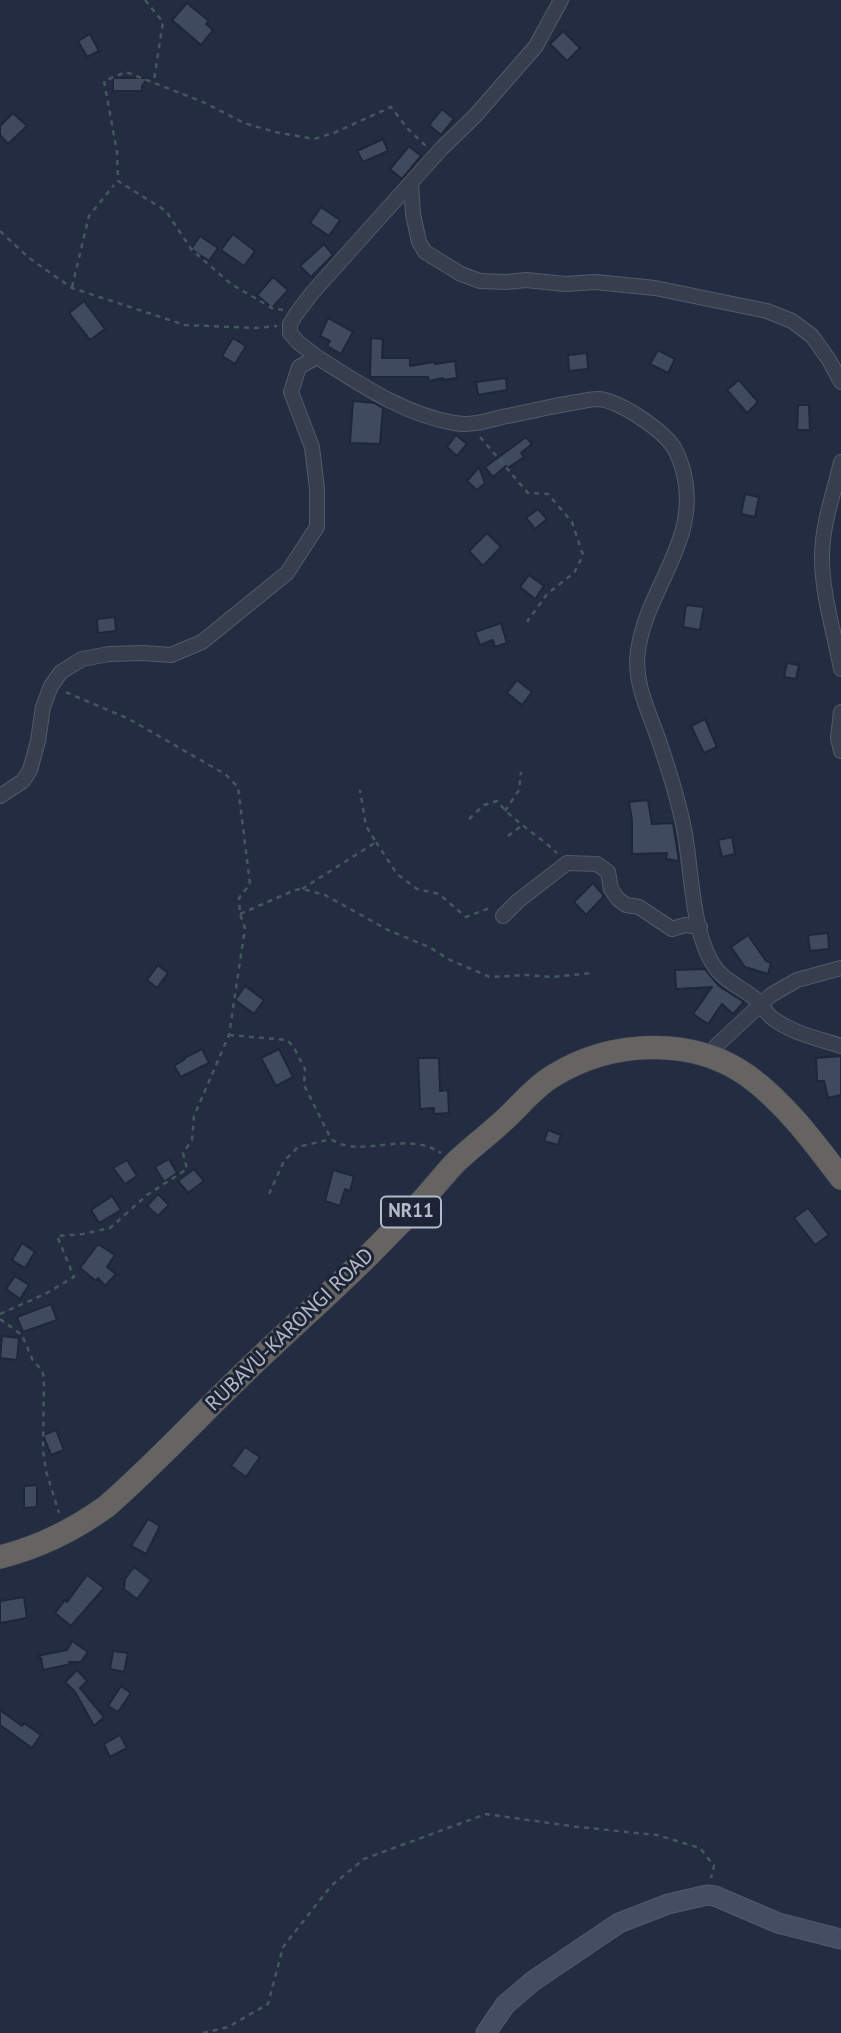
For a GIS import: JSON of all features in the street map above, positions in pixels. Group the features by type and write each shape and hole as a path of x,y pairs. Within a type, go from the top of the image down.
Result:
{"highway":[{"name":"RUBAVU-KARONGI ROAD","path":"0,1557 37,1546 88,1521 125,1490 371,1253 455,1164 533,1092 551,1077 574,1064 628,1049 657,1047 711,1056 748,1076 770,1094 841,1178"}],"main road":[{"path":"486,2033 505,2005 533,1980 620,1923 668,1904 707,1895 715,1896 778,1923 841,1939"}],"street":[{"path":"561,0 536,46 312,293 293,319 290,333 317,357 376,394 402,407 456,424 480,422 572,402 599,399 626,408 670,441 680,460 687,490 686,520 647,620 638,650 637,676 678,806 700,927 706,948 719,971 757,999 767,1014 791,1030 841,1046"},
{"path":"411,183 414,223 419,242 425,252 461,274 481,281 526,280 565,284 595,282 655,288 767,311 792,321 813,336 841,382"},
{"path":"0,796 23,781 30,770 43,707 51,686 61,672 82,659 120,654 171,655 202,642 288,573 317,527 317,489 312,447 291,392 299,367 317,357"},
{"path":"841,461 825,521 822,554 823,588 841,668"},
{"path":"841,712 838,738 841,751"},
{"path":"503,916 518,901 568,863 597,864 608,872 611,889 626,905 639,907 671,929 685,925 700,927"},
{"path":"711,1056 716,1046 771,995 797,980 841,968"}],"path":[{"path":"145,0 163,22 154,82"},
{"path":"293,319 231,284 191,249 166,211 118,181 117,152 104,81 126,72 203,102 244,123 314,139 391,107 408,129 436,156"},
{"path":"72,288 89,216 114,185"},
{"path":"0,231 29,258 72,288 186,325 255,328 293,319"},
{"path":"456,424 482,438 528,494 548,494 572,522 583,555 574,573 547,594 527,622"},
{"path":"51,686 129,719 225,774 238,787 250,884 239,898 240,915 245,928 229,1035 194,1116 192,1140 183,1153 187,1169 147,1195 110,1228 57,1236 75,1277 0,1317 22,1335 33,1361 42,1370 43,1450 46,1471 65,1533"},
{"path":"505,811 519,790 522,772"},
{"path":"360,790 366,826 397,874 417,889 439,894 466,918 496,905 503,916"},
{"path":"470,819 484,805 497,801 505,811 568,863"},
{"path":"508,836 524,824"},
{"path":"302,889 376,842"},
{"path":"240,915 302,889 325,895 388,930 490,976 552,977 592,973"},
{"path":"229,1035 287,1040 291,1043 305,1069 304,1085 331,1139 339,1145 354,1147 421,1143 438,1151 455,1164"},
{"path":"269,1194 284,1161 298,1147 331,1139"},
{"path":"203,2033 228,2027 268,2004 283,1947 331,1886 364,1859 485,1814 657,1835 701,1848 714,1866 707,1895"}],"building":[{"path":"187,3 209,21 206,24 213,30 201,45 172,20"},
{"path":"563,31 580,48 567,61 550,44"},
{"path":"90,34 99,51 87,57 78,41"},
{"path":"113,78 148,78 142,91 113,91"},
{"path":"442,109 454,119 441,135 429,125"},
{"path":"13,113 27,126 8,144 0,135 0,126"},
{"path":"383,139 388,151 363,162 357,151"},
{"path":"409,146 421,156 402,179 390,169"},
{"path":"321,207 340,220 329,236 310,223"},
{"path":"233,234 255,251 244,266 221,250"},
{"path":"200,236 218,248 209,261 191,249"},
{"path":"324,244 333,255 311,277 300,266"},
{"path":"273,277 288,290 272,308 257,295"},
{"path":"84,301 105,329 90,340 69,313"},
{"path":"328,318 353,332 341,354 327,346 330,341 320,336"},
{"path":"233,338 246,346 235,364 222,356"},
{"path":"371,338 383,339 382,358 410,358 410,366 455,361 457,378 429,381 428,377 370,377"},
{"path":"658,350 675,359 668,373 650,364"},
{"path":"587,353 588,369 569,371 568,355"},
{"path":"506,378 507,390 478,395 476,382"},
{"path":"739,380 758,402 747,413 727,390"},
{"path":"353,401 374,403 383,408 380,444 350,443"},
{"path":"798,405 809,405 810,430 797,430"},
{"path":"456,435 467,444 457,456 447,447"},
{"path":"526,437 532,444 521,453 524,457 508,468 506,466 493,477 485,467"},
{"path":"479,467 485,483 477,490 467,481"},
{"path":"745,494 759,497 755,517 741,514"},
{"path":"538,509 547,519 535,529 526,518"},
{"path":"487,533 501,547 483,566 469,551"},
{"path":"529,575 544,586 535,599 520,587"},
{"path":"686,605 704,607 700,630 683,627"},
{"path":"115,617 116,631 98,633 97,619"},
{"path":"501,623 507,643 495,647 493,640 480,645 475,632"},
{"path":"787,663 799,665 796,679 784,677"},
{"path":"517,680 532,692 522,705 507,693"},
{"path":"705,719 717,747 704,753 691,726"},
{"path":"648,800 652,824 673,823 679,861 666,859 667,853 632,854 629,802"},
{"path":"732,837 735,854 722,857 718,840"},
{"path":"593,883 604,896 586,915 574,902"},
{"path":"828,933 829,949 810,951 808,935"},
{"path":"748,935 766,961 771,963 768,974 745,967 731,947"},
{"path":"158,965 168,973 157,988 147,980"},
{"path":"705,969 719,986 744,1002 733,1014 722,1004 708,1024 693,1014 712,987 676,989 675,970"},
{"path":"245,986 264,1000 254,1014 235,1000"},
{"path":"202,1049 209,1063 181,1077 174,1066"},
{"path":"279,1049 293,1077 276,1086 261,1058"},
{"path":"841,1056 841,1095 828,1098 824,1081 817,1081 816,1058"},
{"path":"418,1058 439,1058 440,1091 448,1090 449,1113 434,1114 434,1108 420,1109"},
{"path":"548,1130 561,1135 558,1145 544,1141"},
{"path":"169,1159 177,1173 164,1182 155,1167"},
{"path":"127,1160 137,1176 125,1184 113,1168"},
{"path":"194,1169 204,1181 188,1193 178,1181"},
{"path":"333,1170 354,1176 350,1191 345,1189 340,1206 325,1201"},
{"path":"158,1194 169,1205 158,1216 147,1206"},
{"path":"112,1196 121,1210 99,1223 91,1210"},
{"path":"808,1208 829,1235 815,1245 794,1218"},
{"path":"22,1243 35,1252 25,1268 12,1260"},
{"path":"98,1244 115,1255 107,1267 116,1274 105,1286 98,1278 96,1281 80,1268"},
{"path":"15,1276 29,1285 20,1299 6,1289"},
{"path":"51,1304 57,1320 23,1332 17,1317"},
{"path":"2,1336 19,1338 17,1360 0,1358"},
{"path":"56,1430 64,1450 51,1455 43,1435"},
{"path":"245,1447 260,1457 246,1477 231,1466"},
{"path":"37,1485 37,1507 24,1508 24,1486"},
{"path":"148,1519 160,1526 146,1554 131,1546"},
{"path":"134,1567 151,1580 137,1599 124,1589 125,1579"},
{"path":"87,1575 104,1588 71,1626 55,1613"},
{"path":"24,1597 27,1618 0,1623 0,1601"},
{"path":"72,1641 88,1652 81,1662 69,1662 71,1664 43,1670 41,1658 37,1656 67,1650"},
{"path":"113,1651 128,1653 124,1672 110,1669"},
{"path":"77,1670 87,1681 80,1688 104,1717 94,1726 75,1692 65,1682"},
{"path":"121,1686 131,1693 118,1712 108,1706"},
{"path":"0,1710 22,1726 24,1723 41,1735 32,1748 0,1725"},
{"path":"120,1735 127,1748 110,1757 104,1744"}]}
